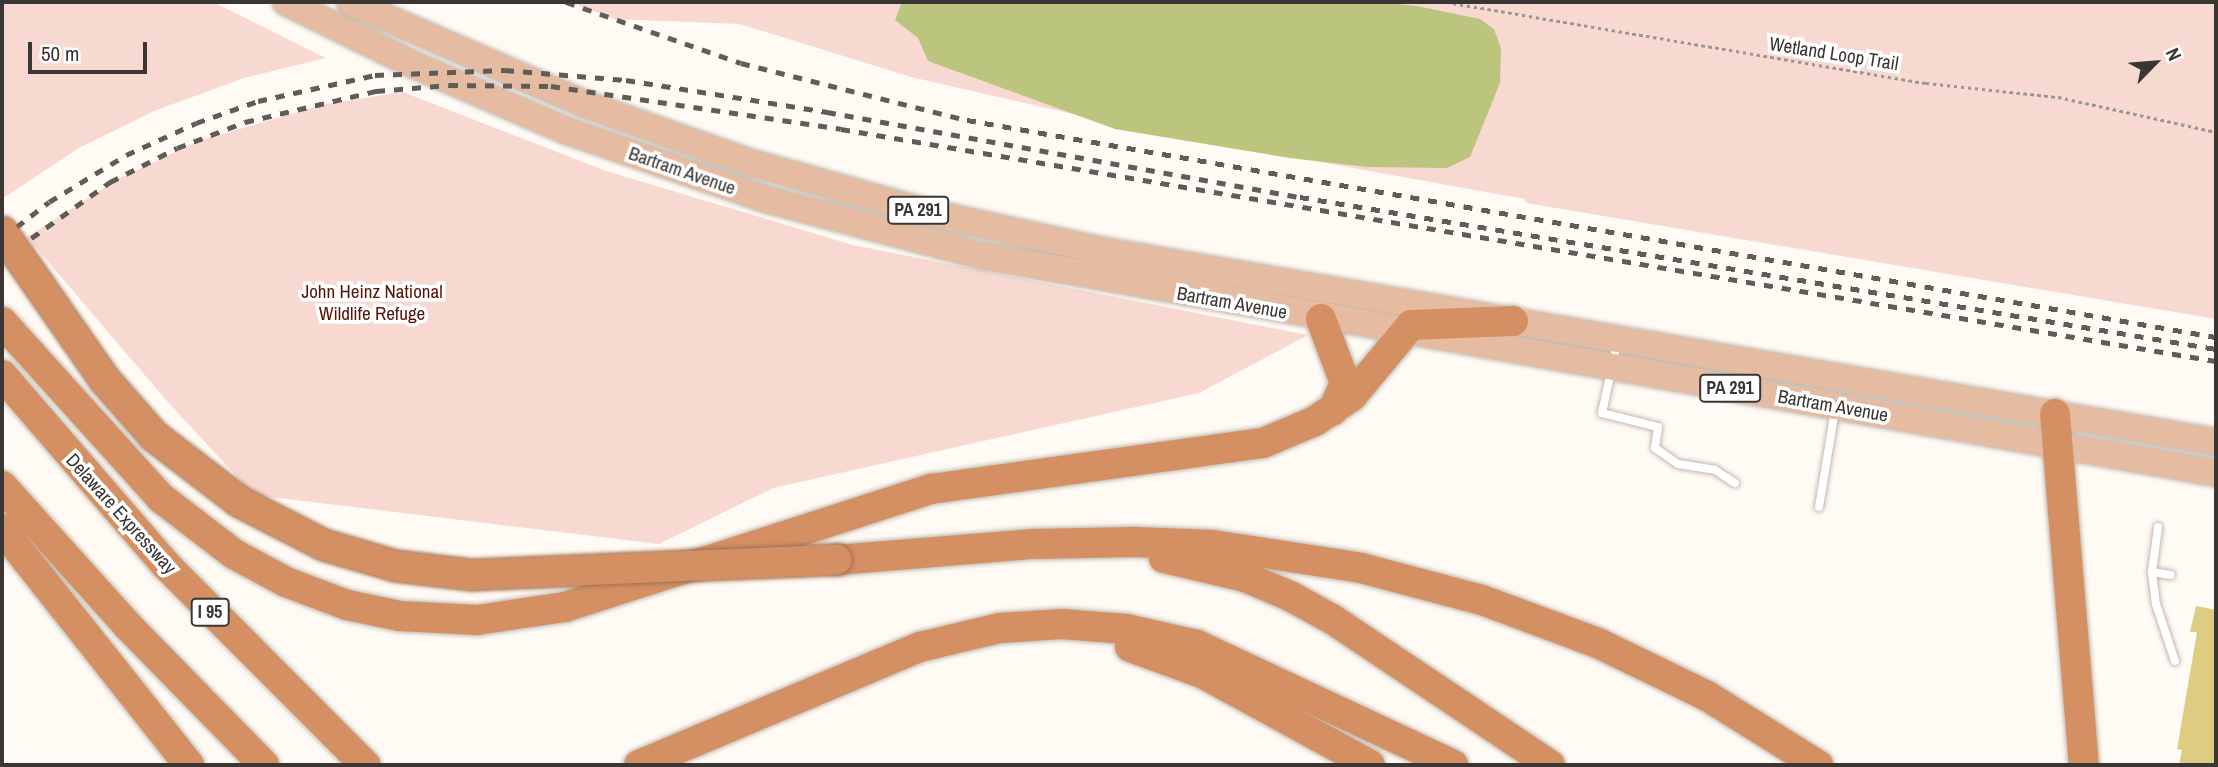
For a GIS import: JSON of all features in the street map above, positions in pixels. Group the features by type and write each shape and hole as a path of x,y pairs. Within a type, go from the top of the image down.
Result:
{"highway":[{"path":"2,232 104,379 154,436 240,502 324,545 396,566 472,575 837,560 1096,541 1213,545 1325,561 1440,587 1525,614 1637,660 1726,707 1818,765"},
{"path":"1321,319 1344,374 1345,391 1334,410"},
{"path":"2,322 128,464 216,543 275,577 324,598 425,619 477,620 544,612 910,493 974,481 1252,446 1291,433 1334,410 1374,374 1403,331 1415,325 1513,321"},
{"name":"Delaware Expressway","path":"2,374 165,564 361,760"},
{"path":"2055,414 2084,765"},
{"path":"2,485 127,625 264,765"},
{"path":"2,529 189,765"},
{"path":"982,550 1131,553 1245,577 1332,619 1550,765"},
{"path":"639,765 879,662 963,635 1032,625 1102,626 1173,638 1219,653 1453,765"},
{"path":"803,696 962,646 1015,637 1072,636 1139,649 1186,665 1370,765"}],"main road":[{"name":"Bartram Avenue","path":"286,2 412,64 567,131 769,200 978,255 1321,319 2216,473"},
{"name":"Bartram Avenue","path":"349,2 585,104 831,186 1099,250 2216,442"}],"lane":[{"path":"1618,340 1602,412 1658,427 1655,448 1678,464 1715,470 1735,483"},
{"path":"1819,507 1836,406"},
{"path":"2158,527 2152,572 2156,604 2175,661"},
{"path":"2152,572 2171,575"}],"path":[{"name":"Wetland Loop Trail","path":"1446,2 1926,83 2058,97 2216,132"}],"green space":[{"path":"2,2 213,2 326,58 244,78 154,111 79,148 2,199"},
{"path":"570,2 2216,2 2216,319 1526,203 1525,199 1138,129 911,77 740,24 614,19"},
{"name":"John Heinz National Wildlife Refuge","path":"403,92 606,171 853,245 1308,335 1199,393 773,488 659,544 254,495 166,400 27,237 118,179 201,140 326,104"}],"shaded area":[{"path":"902,2 1374,2 1417,6 1480,19 1494,29 1501,48 1500,83 1470,157 1447,168 1367,167 1290,158 1115,129 928,61 918,38 895,20"}],"building":[{"path":"2196,606 2216,610 2216,765 2179,765 2182,750 2177,749 2197,632 2190,632"}],"railway":[{"path":"566,2 741,63 967,120 2216,337"},
{"path":"2,238 49,202 126,155 196,123 258,101 375,75 505,70 626,80 827,112 1300,197 2216,349"},
{"path":"2,259 110,182 177,148 245,122 376,91 449,85 551,86 841,129 2216,361"}]}
